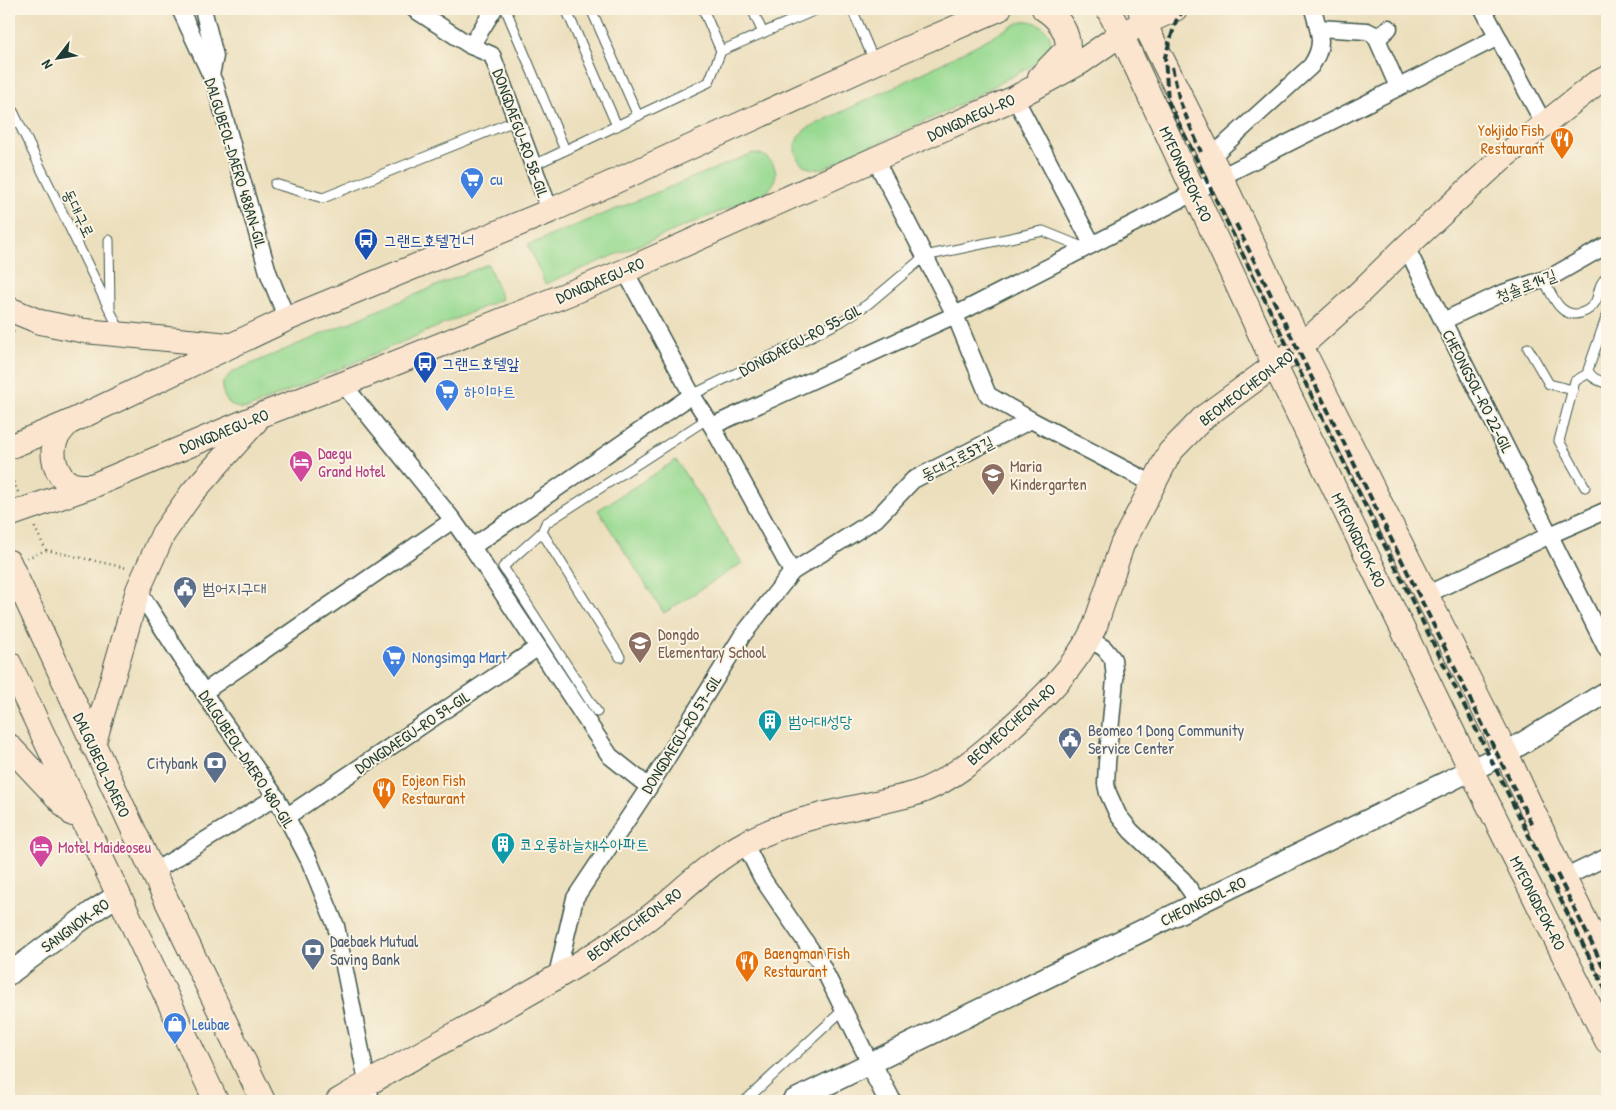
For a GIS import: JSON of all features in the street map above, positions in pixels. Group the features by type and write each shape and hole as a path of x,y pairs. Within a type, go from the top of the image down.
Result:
{"main road":[{"path":"9,447 68,423 287,319 550,211 875,63 999,9"},
{"path":"1021,95 1068,48 1068,39 1064,30 1056,18 1044,9"},
{"name":"DONGDAEGU-RO","path":"9,514 92,486 261,415 625,271 1021,95 1081,62 1126,15 1175,9"},
{"name":"MYEONGDEOK-RO","path":"1126,15 1216,167 1301,346 1506,753 1564,878 1607,964"},
{"name":"MYEONGDEOK-RO","path":"1126,15 1195,192 1275,366 1471,770 1607,1041"},
{"name":"BEOMEOCHEON-RO","path":"338,1101 369,1093 556,979 632,929 661,908 712,864 744,844 781,826 915,793 943,779 978,757 1043,699 1067,672 1089,639 1122,545 1170,452 1186,434 1204,417 1301,346 1500,159 1595,84 1607,78"},
{"path":"9,309 40,322 85,331 231,346"},
{"path":"93,746 142,582 163,534 192,493 261,415"},
{"path":"68,423 57,437 54,447 56,467 61,476 69,483 78,486 92,486"},
{"name":"DALGUBEOL-DAERO","path":"9,562 152,872 263,1101"},
{"path":"9,663 216,1101"},
{"path":"9,746 85,827"}],"street":[{"name":"DALGUBEOL-DAERO 488AN-GIL","path":"180,9 215,84 268,272 287,319"},
{"path":"203,9 215,56 211,76"},
{"name":"DONGDAEGU-RO 58-GIL","path":"414,9 471,46 492,54 550,211"},
{"path":"471,46 494,9"},
{"path":"709,423 955,314 1195,192 1311,66 1320,51 1320,36 1313,9"},
{"path":"1483,9 1544,124"},
{"path":"1318,28 1367,31 1373,34 1383,34 1398,87"},
{"path":"1216,167 1398,87 1498,37"},
{"path":"1021,95 1089,246"},
{"path":"875,159 955,314 988,396 1153,484"},
{"name":"청솔로14길","path":"1443,321 1500,294 1544,280 1607,245"},
{"name":"CHEONGSOL-RO 22-GIL","path":"1406,247 1607,650"},
{"path":"625,271 692,395 792,572"},
{"path":"343,384 453,520 544,648 610,756 649,787"},
{"path":"472,547 692,395"},
{"name":"동대구로57길","path":"792,572 876,519 913,480 1031,420"},
{"path":"1426,595 1550,535 1607,510"},
{"path":"204,692 453,520"},
{"name":"DONGDAEGU-RO 57-GIL","path":"556,979 575,898 649,787 742,636 792,572"},
{"name":"DALGUBEOL-DAERO 480-GIL","path":"142,582 204,692 276,797 309,860 336,926 369,1093"},
{"path":"1089,639 1104,648 1113,659 1115,679 1107,763 1106,784 1108,794 1118,815 1131,831 1183,880 1199,903"},
{"name":"DONGDAEGU-RO 59-GIL","path":"286,817 544,648"},
{"name":"CHEONGSOL-RO","path":"793,1101 1506,753 1607,692"},
{"path":"152,872 276,797"},
{"path":"744,844 762,878 822,966 890,1101"},
{"path":"1564,878 1607,857"},
{"name":"SANGNOK-RO","path":"9,974 118,895"}],"lane":[{"path":"508,9 506,10 565,150"},
{"path":"566,9 617,126"},
{"path":"591,9 638,116"},
{"path":"534,165 709,82 721,51 702,9"},
{"path":"752,9 763,33"},
{"path":"721,51 818,9"},
{"path":"852,9 875,63"},
{"path":"9,84 9,89"},
{"name":"동대구로","path":"9,103 122,336"},
{"path":"275,184 324,198 517,120"},
{"name":"DONGDAEGU-RO 55-GIL","path":"692,395 842,320 868,304 924,256 1043,231 1089,246"},
{"path":"109,240 110,310"},
{"path":"1544,280 1558,306 1570,313 1578,313 1592,307 1598,295 1601,282 1607,277"},
{"path":"1607,315 1588,367 1589,373 1594,379 1607,384"},
{"path":"1528,348 1550,384 1573,390"},
{"path":"1585,487 1560,441 1575,381 1589,373"},
{"path":"596,712 544,648 503,567 542,532 546,524 709,423"},
{"path":"542,532 620,657"},
{"path":"745,1101 843,1010"}],"path":[{"path":"46,550 118,565 142,582"}],"green space":[{"path":"1022,21 1034,22 1048,33 1051,44 1041,61 943,113 824,168 815,169 807,167 797,157 796,143 799,136 806,129 929,70"},
{"path":"753,153 761,154 767,158 775,168 774,181 765,193 545,284 528,245"},
{"path":"488,264 502,299 249,408 233,406 223,394 223,382 232,372"},
{"path":"676,460 742,563 664,613 598,510"}],"railway":[{"path":"1184,9 1176,21 1165,57 1168,101 1377,530 1607,993"},
{"path":"1172,67 1180,102 1201,152"},
{"path":"1236,224 1533,827"},
{"path":"1557,874 1607,974"}],"place":[{"name":"Yokjido Fish Restaurant","path":"1562,160"},
{"name":"cu","path":"472,200"},
{"name":"그랜드호텔건너","path":"366,261"},
{"name":"그랜드호텔앞","path":"425,384"},
{"name":"하이마트","path":"447,412"},
{"name":"Daegu Grand Hotel","path":"301,483"},
{"name":"Maria Kindergarten","path":"993,496"},
{"name":"범어지구대","path":"185,609"},
{"name":"Dongdo Elementary School","path":"640,664"},
{"name":"Nongsimga Mart","path":"394,678"},
{"name":"범어대성당","path":"770,742"},
{"name":"Beomeo 1 Dong Community Service Center","path":"1070,760"},
{"name":"Citybank","path":"215,784"},
{"name":"Eojeon Fish Restaurant","path":"384,810"},
{"name":"코오롱하늘채수아파트","path":"503,865"},
{"name":"Motel Maideoseu","path":"41,868"},
{"name":"Daebaek Mutual Saving Bank","path":"313,971"},
{"name":"Baengman Fish Restaurant","path":"747,983"},
{"name":"Leubae","path":"175,1045"}]}
